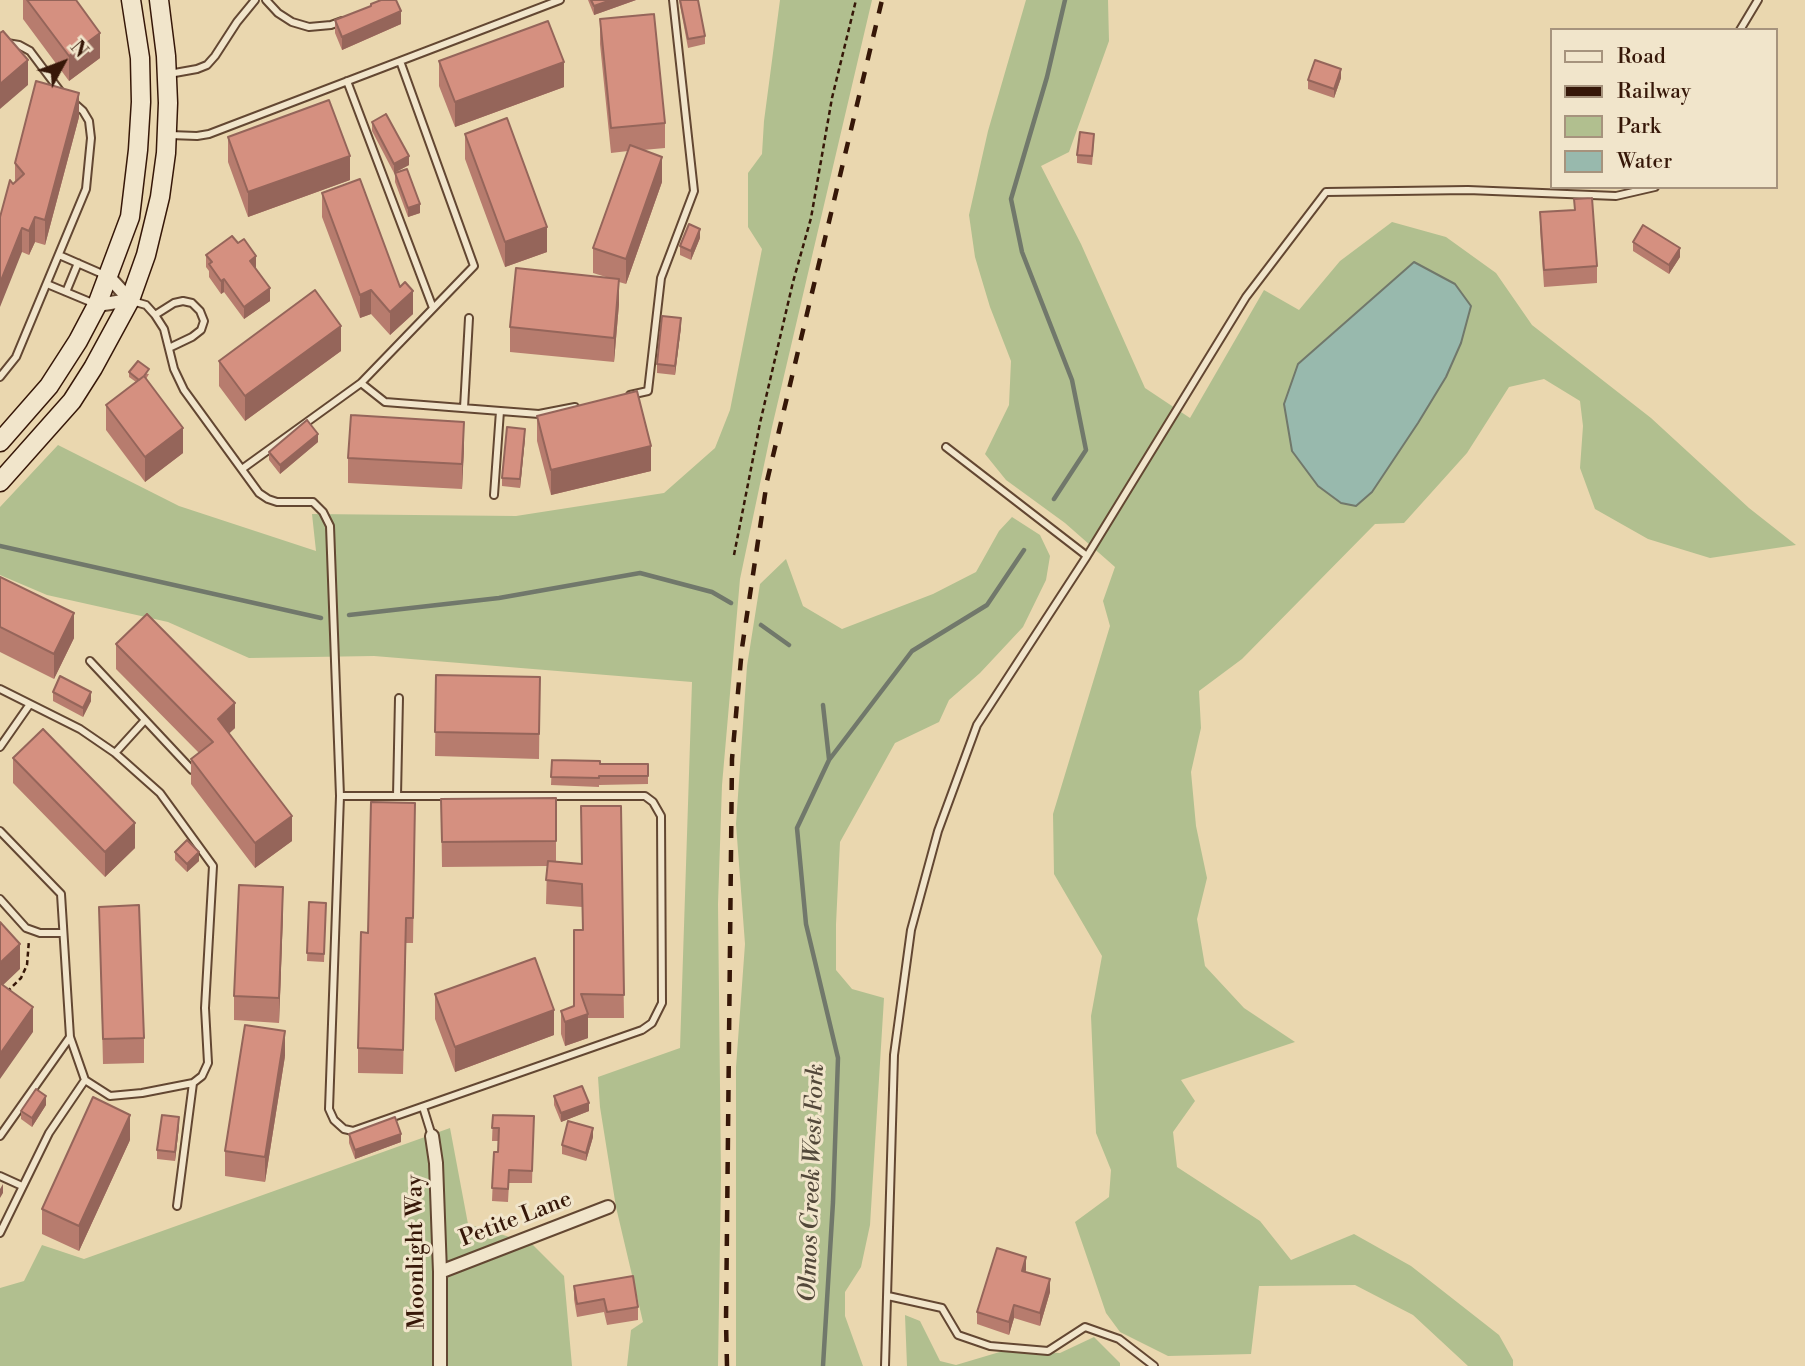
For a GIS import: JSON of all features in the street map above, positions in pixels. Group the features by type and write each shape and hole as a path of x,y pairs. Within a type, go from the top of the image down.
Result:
{"main road":[{"path":"0,442 49,386 78,341 97,305 130,217 138,150 140,58 131,0"},
{"path":"0,482 72,401 99,359 130,300 146,256 160,197 167,135 167,74 159,0"}],"street":[{"path":"108,276 130,300"},
{"path":"97,305 130,300"},
{"name":"Moonlight Way","path":"432,1136 436,1163 440,1272 440,1366"},
{"name":"Petite Lane","path":"440,1272 608,1207"}],"lane":[{"path":"167,74 206,65 256,0"},
{"path":"266,0 278,13 292,22 309,27 331,25 344,20"},
{"path":"167,135 209,134 560,0"},
{"path":"621,397 648,391 661,278 694,191 673,0"},
{"path":"1741,28 1758,0"},
{"path":"0,46 19,45 30,51 59,90 83,111 89,121 91,138 86,189 16,357 0,377"},
{"path":"242,469 361,383 474,266 400,61"},
{"path":"347,81 433,308"},
{"path":"885,1366 894,1055 911,930 938,831 977,726 1087,556 1246,297 1326,192 1468,190 1616,196 1646,189"},
{"path":"59,255 108,276"},
{"path":"66,292 78,263"},
{"path":"47,284 97,305"},
{"path":"130,300 146,305 155,315 164,329 174,369 184,390 259,493 277,502 313,502 323,512 330,526 340,796 329,1109 334,1120 344,1129 353,1131 642,1030 652,1023 662,1003 660,816 653,802 645,796 340,796"},
{"path":"155,315 174,303 183,301 192,303 200,311 204,321 201,330 169,348"},
{"path":"464,408 469,317"},
{"path":"361,383 385,402 539,414 580,405"},
{"path":"494,495 500,411"},
{"path":"946,447 1087,556"},
{"path":"90,661 192,770"},
{"path":"0,689 80,729 116,753 160,793 213,866 205,1008 208,1063 202,1076 193,1083 110,1096 85,1080 70,1037 61,894 0,831"},
{"path":"397,796 399,698"},
{"path":"0,747 30,704"},
{"path":"116,753 145,720"},
{"path":"0,899 30,929 40,933 63,933"},
{"path":"0,1136 70,1037"},
{"path":"0,1233 49,1133 85,1080"},
{"path":"177,1206 193,1083"},
{"path":"423,1107 432,1136"},
{"path":"0,1176 22,1186"},
{"path":"888,1296 942,1308 958,1335 990,1346 1048,1351 1085,1327 1119,1339 1154,1366"}],"path":[{"path":"734,555 760,423 811,218 832,98 856,0"},
{"path":"0,998 14,987 27,965 30,929"}],"green space":[{"path":"780,0 872,0 772,427 740,579 722,785 718,904 721,1176 718,1366 627,1366 631,1330 643,1322 616,1207 600,1107 598,1077 680,1048 692,682 374,656 249,658 168,622 47,595 0,575 0,507 58,445 179,506 316,551 312,514 516,516 664,493 715,448 730,410 762,249 748,227 748,173 762,154"},
{"path":"1026,0 1108,0 1109,41 1069,152 1041,166 1081,244 1145,388 1190,418 1264,290 1299,310 1340,261 1392,222 1446,237 1496,273 1532,325 1651,418 1749,508 1796,545 1710,558 1648,539 1595,509 1580,468 1583,426 1580,401 1544,379 1509,387 1467,453 1404,523 1375,524 1242,659 1199,691 1201,728 1191,772 1196,826 1207,878 1197,919 1205,966 1244,1008 1295,1042 1181,1080 1195,1101 1173,1132 1177,1167 1260,1221 1291,1260 1354,1234 1411,1266 1499,1335 1513,1360 1513,1366 1468,1366 1413,1315 1355,1285 1259,1286 1251,1354 1168,1356 1120,1332 1106,1313 1075,1222 1109,1197 1111,1170 1096,1133 1091,1016 1102,956 1054,874 1053,814 1110,626 1103,601 1115,567 1065,523 1006,480 985,454 1009,405 1011,361 990,307 975,257 969,215 988,131"},
{"path":"1012,517 1040,535 1050,556 1046,580 1023,627 980,673 949,700 939,722 895,743 840,842 836,970 852,989 884,998 870,1225 861,1267 845,1292 845,1316 863,1366 736,1366 736,1067 745,944 736,824 747,666 760,584 786,559 803,606 842,629 933,594 976,572 999,531"},
{"path":"450,1128 468,1224 532,1244 564,1276 572,1366 0,1366 0,1288 24,1281 42,1245 84,1259"},
{"path":"905,1315 920,1321 940,1361 956,1365 1003,1351 1060,1353 1094,1337 1120,1366 907,1366"}],"water":[{"path":"1414,262 1455,284 1471,306 1461,343 1446,377 1372,492 1356,506 1341,503 1318,486 1292,451 1284,404 1298,364"}],"building":[{"path":"27,0 76,0 100,33 69,56"},
{"path":"381,0 396,0 401,11 342,37 335,20"},
{"path":"591,0 611,0 594,6"},
{"path":"680,0 698,0 705,36 688,39"},
{"path":"654,14 665,123 611,128 600,19"},
{"path":"548,21 564,62 455,102 439,61"},
{"path":"3,31 28,60 0,84 0,33"},
{"path":"1315,60 1341,69 1334,89 1308,80"},
{"path":"36,81 79,93 45,220 35,217 29,231 22,228 0,283 0,217 10,180 13,184 24,174 15,163"},
{"path":"329,100 350,156 248,192 228,137"},
{"path":"386,114 409,156 394,164 372,122"},
{"path":"507,118 547,227 505,242 465,134"},
{"path":"1080,132 1094,134 1092,156 1077,155"},
{"path":"630,145 662,157 626,259 593,248"},
{"path":"407,169 420,204 408,208 395,173"},
{"path":"360,179 400,287 405,282 413,291 390,312 371,290 360,295 322,193"},
{"path":"1592,198 1597,266 1544,270 1540,212 1575,210 1574,199"},
{"path":"689,224 700,229 691,251 680,246"},
{"path":"1643,225 1680,248 1669,265 1633,242"},
{"path":"232,236 238,243 244,239 256,256 250,261 270,288 244,307 224,279 221,281 206,255"},
{"path":"516,268 619,279 614,338 510,327"},
{"path":"315,290 341,326 245,396 219,361"},
{"path":"662,316 681,318 675,366 657,364"},
{"path":"138,361 149,369 139,380 129,372"},
{"path":"144,376 183,428 145,457 106,405"},
{"path":"637,391 651,446 551,470 537,416"},
{"path":"351,415 464,422 462,464 348,458"},
{"path":"307,420 318,434 280,465 269,452"},
{"path":"507,427 525,429 520,479 502,478"},
{"path":"0,577 74,613 54,654 0,627"},
{"path":"147,614 235,703 218,719 292,816 255,843 191,759 213,742 116,644"},
{"path":"436,675 540,677 539,734 435,732"},
{"path":"60,676 91,692 83,708 53,692"},
{"path":"43,729 135,823 105,852 13,758"},
{"path":"552,760 648,764 648,776 551,777"},
{"path":"556,798 556,841 442,842 441,799"},
{"path":"371,802 415,803 413,918 406,918 403,1050 358,1048 361,932 368,933"},
{"path":"581,806 621,806 624,995 581,994 588,1014 565,1022 561,1011 574,1006 574,930 583,930 582,884 546,880 548,861 582,864"},
{"path":"187,840 199,852 187,864 175,852"},
{"path":"239,885 283,887 279,998 234,996"},
{"path":"309,902 326,903 324,954 307,953"},
{"path":"139,905 144,1038 103,1039 99,907"},
{"path":"0,922 20,944 0,963"},
{"path":"535,958 554,1010 455,1047 435,994"},
{"path":"0,983 33,1007 0,1054"},
{"path":"245,1025 285,1031 265,1157 225,1151"},
{"path":"582,1086 589,1103 561,1113 554,1096"},
{"path":"36,1089 46,1096 32,1118 21,1111"},
{"path":"93,1097 130,1115 79,1226 42,1209"},
{"path":"162,1115 179,1117 175,1152 157,1150"},
{"path":"493,1115 534,1116 532,1171 509,1170 508,1189 492,1188 494,1152 498,1152 499,1128 492,1128"},
{"path":"395,1117 401,1134 355,1150 349,1134"},
{"path":"568,1121 593,1128 586,1153 562,1145"},
{"path":"997,1248 1026,1257 1022,1271 1050,1279 1040,1313 1014,1305 1009,1322 977,1312"},
{"path":"633,1276 638,1307 607,1312 604,1299 577,1304 574,1286"}],"waterway":[{"path":"1054,499 1086,450 1072,380 1022,252 1011,199 1047,77 1065,0"},
{"path":"0,546 321,618"},
{"name":"Olmos Creek West Fork","path":"823,1366 838,1058 806,924 797,828 829,760 912,651 987,605 1024,550"},
{"path":"349,615 499,598 640,573 712,592 731,603"},
{"path":"761,625 789,645"},
{"path":"823,705 829,759"}],"railway":[{"path":"727,1366 732,759 742,648 767,481 882,0"}]}
